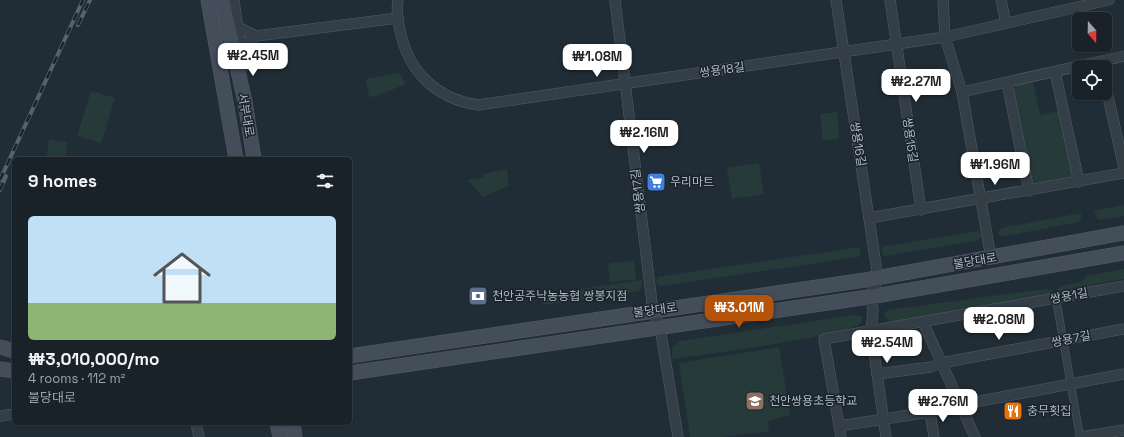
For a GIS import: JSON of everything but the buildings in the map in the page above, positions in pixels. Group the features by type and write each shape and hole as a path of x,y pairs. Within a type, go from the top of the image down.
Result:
{"main road":[{"name":"서부대로","path":"208,0 236,157"},
{"name":"서부대로","path":"222,0 245,102 254,157"},
{"name":"불당대로","path":"352,374 660,327 874,287 991,258 1124,233"},
{"name":"불당대로","path":"352,356 653,311 874,287 1124,253"},
{"path":"0,348 12,351"},
{"path":"0,369 12,371"},
{"path":"277,425 280,437"},
{"path":"293,425 295,437"}],"street":[{"path":"202,0 206,27 226,96"},
{"path":"233,0 238,26 245,102"},
{"name":"쌍용18길","path":"398,0 398,18 406,52 423,78 440,92 464,103 478,105 945,37 1109,0"},
{"name":"쌍용17길","path":"615,0 653,311 660,327 678,437"},
{"name":"쌍용16길","path":"836,0 869,218 874,287 871,331 886,437"},
{"name":"쌍용15길","path":"890,0 921,210"},
{"path":"943,0 945,37 962,92 991,258"},
{"path":"1001,0 1006,24"},
{"path":"240,48 256,36 398,18"},
{"path":"238,26 256,36"},
{"path":"1112,60 1124,56"},
{"path":"962,92 1072,69"},
{"path":"1055,72 1079,182"},
{"path":"1007,83 1029,191"},
{"path":"1109,100 1124,168"},
{"path":"869,218 981,200 1124,173"},
{"name":"쌍용1길","path":"839,426 824,339 1124,286"},
{"path":"1056,299 1081,437 1124,430"},
{"path":"923,322 959,405 975,437"},
{"name":"쌍용7길","path":"877,374 931,367 941,363 1124,329"},
{"path":"841,437 839,426 930,412 959,405 1124,374"},
{"path":"930,412 934,437"},
{"path":"0,416 12,414"},
{"path":"196,425 199,437"}],"green space":[{"path":"399,73 406,84 374,97 369,96 366,79"},
{"path":"1033,82 1040,115 1059,111 1073,175 1072,179 1039,186 1030,179 1013,89 1017,85"},
{"path":"91,91 115,98 101,143 77,136"},
{"path":"837,112 839,139 823,140 820,114"},
{"path":"49,140 67,142 65,157 46,157"},
{"path":"759,163 764,194 732,199 727,168"},
{"path":"507,169 509,186 483,197 468,180 484,177 483,174"},
{"path":"1124,205 1124,216 1098,220 1094,211"},
{"path":"1081,213 1081,220 1078,222 1006,236 1000,236 998,232 1001,228"},
{"path":"978,231 980,232 981,237 976,241 886,256 883,255 882,248 885,246"},
{"path":"860,247 861,253 858,257 661,286 657,284 657,277"},
{"path":"634,260 636,279 610,282 608,264"},
{"path":"1124,269 1124,279 1058,291 1057,289 1061,286 1081,282 1087,276"},
{"path":"642,280 642,286 639,291 543,305 541,295"},
{"path":"1045,289 1052,290 1053,292 1051,294 892,323 885,317 884,313 888,310"},
{"path":"854,315 862,318 861,323 830,334 672,359 672,348 680,341"},
{"path":"779,347 790,415 768,421 769,431 721,437 690,437 679,363"}],"railway":[{"path":"0,180 83,0"},
{"path":"78,25 90,0"},
{"path":"0,190 6,176"}],"place":[{"name":"우리마트","path":"656,182"},
{"name":"천안공주낙농농협 쌍봉지점","path":"478,296"},
{"name":"천안쌍용초등학교","path":"755,401"},
{"name":"충무횟집","path":"1013,411"}]}
